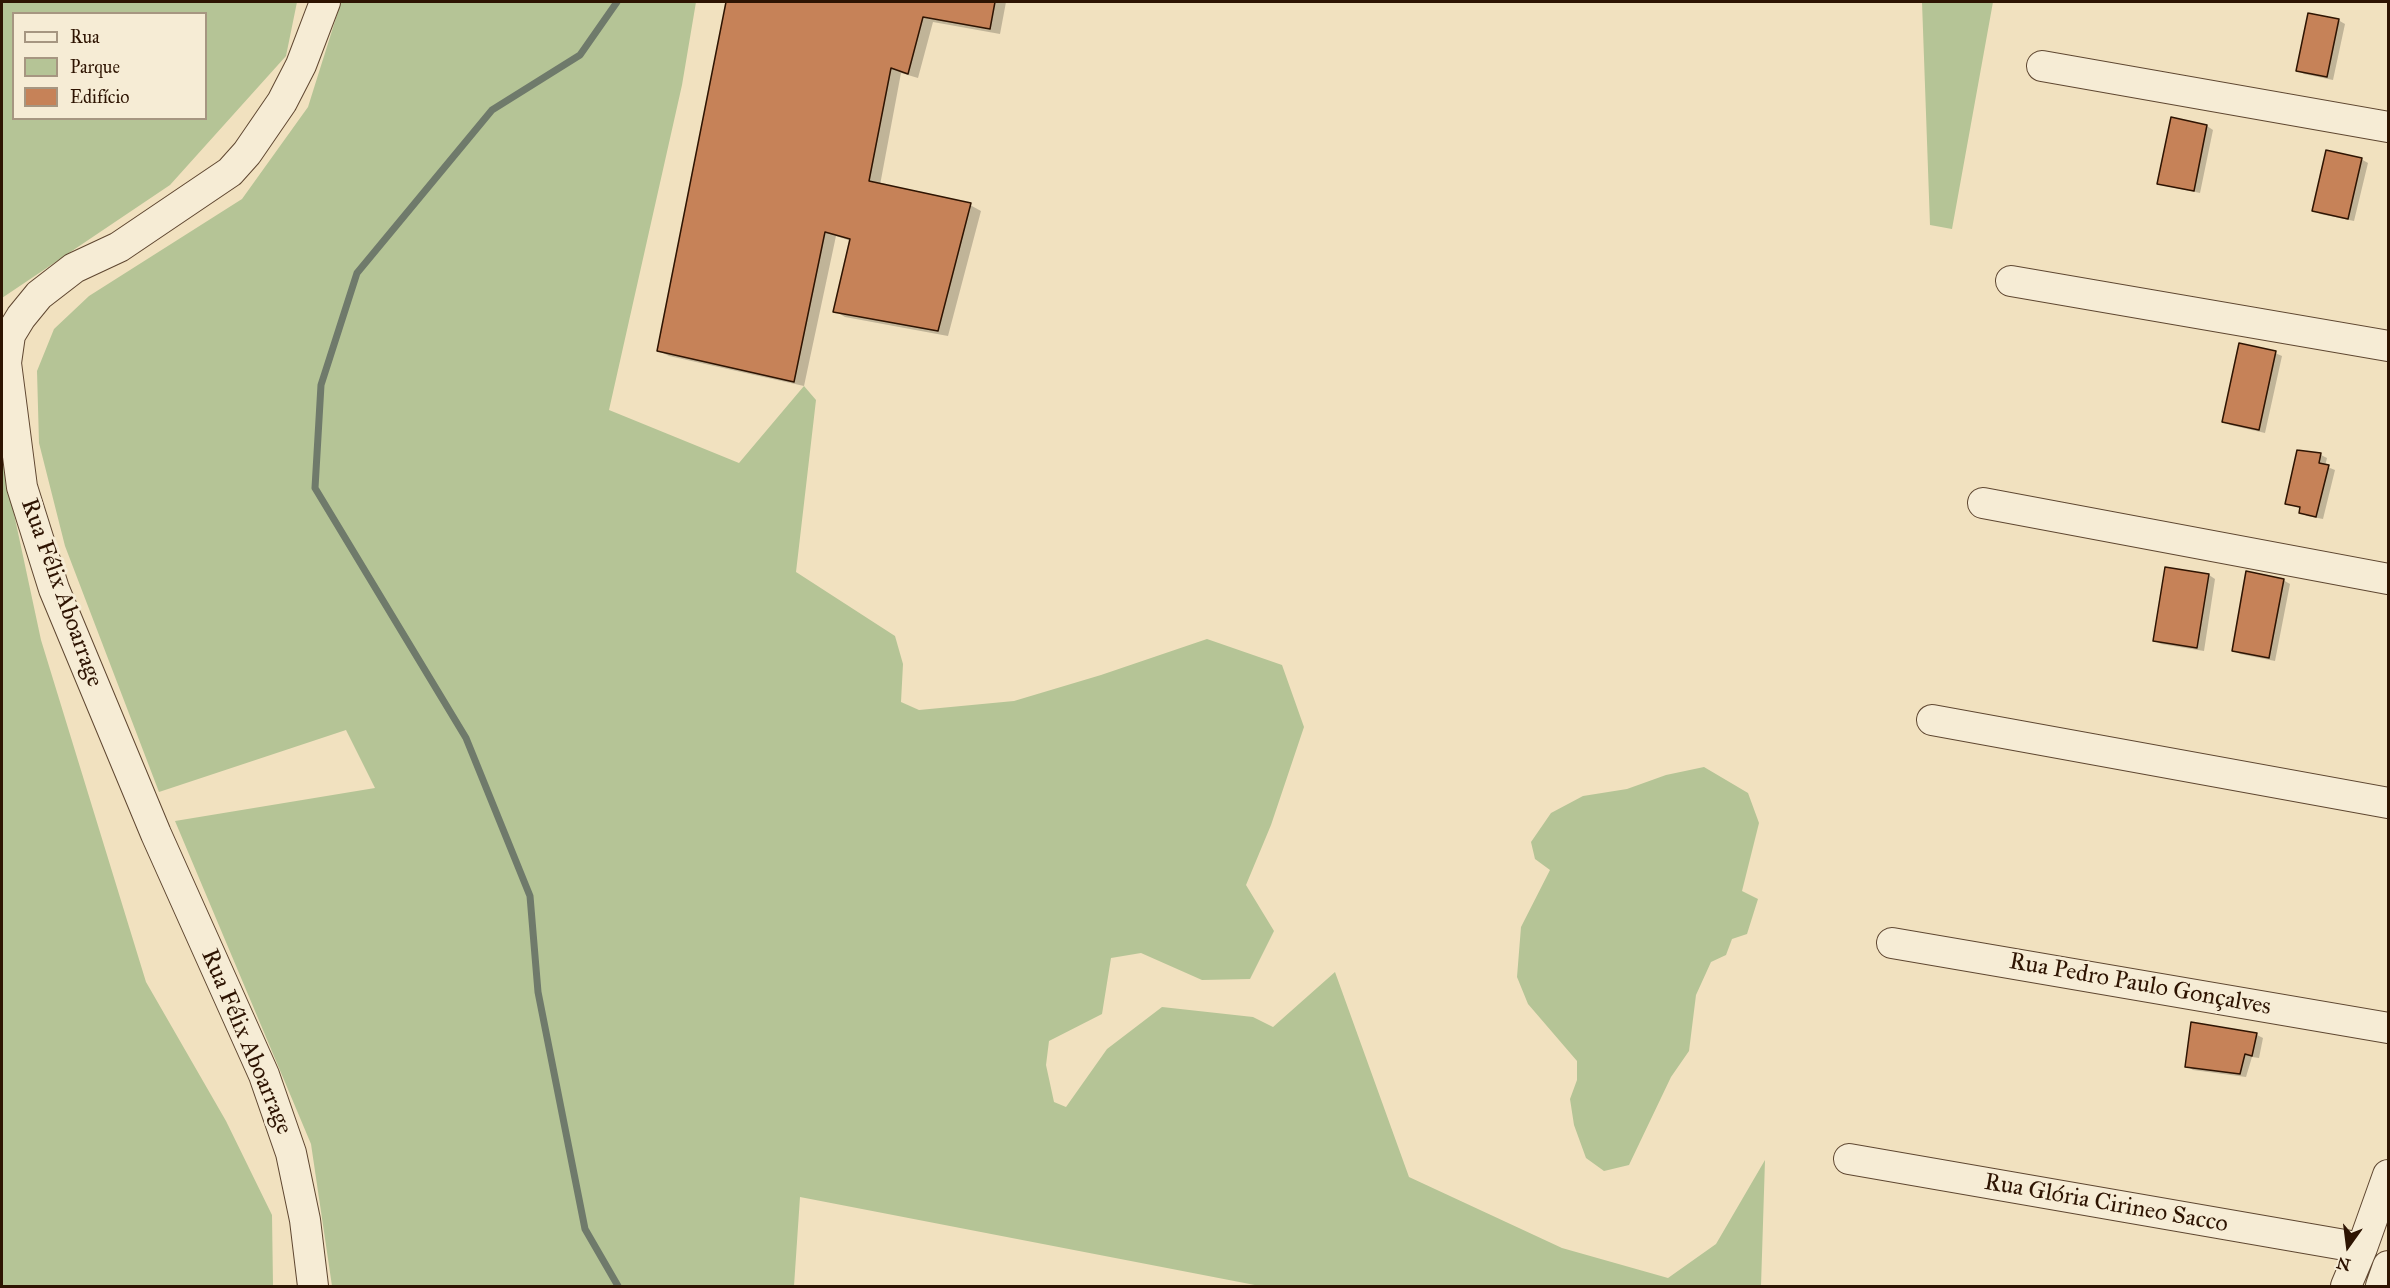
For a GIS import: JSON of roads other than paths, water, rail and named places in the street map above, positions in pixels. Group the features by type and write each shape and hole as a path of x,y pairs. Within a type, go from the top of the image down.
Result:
{"street":[{"name":"Rua Félix Aboarrage","path":"313,1287 305,1220 291,1153 264,1075 156,834 54,589 22,487 6,363 10,335 39,295 74,268 119,247 230,172 247,153 282,102 301,65 326,2"},
{"path":"2042,66 2388,127"},
{"path":"2011,281 2388,346"},
{"path":"1983,504 2388,579"},
{"path":"1932,720 2388,803"},
{"name":"Rua Pedro Paulo Gonçalves","path":"1892,943 2388,1028"},
{"name":"Rua Glória Cirineo Sacco","path":"1849,1159 2362,1248"},
{"path":"2346,1287 2388,1175"},
{"path":"2381,1287 2388,1266"}],"waterway":[{"path":"617,2 580,55 492,110 357,273 321,385 315,488 466,738 530,896 538,992 585,1229 618,1286"}]}
